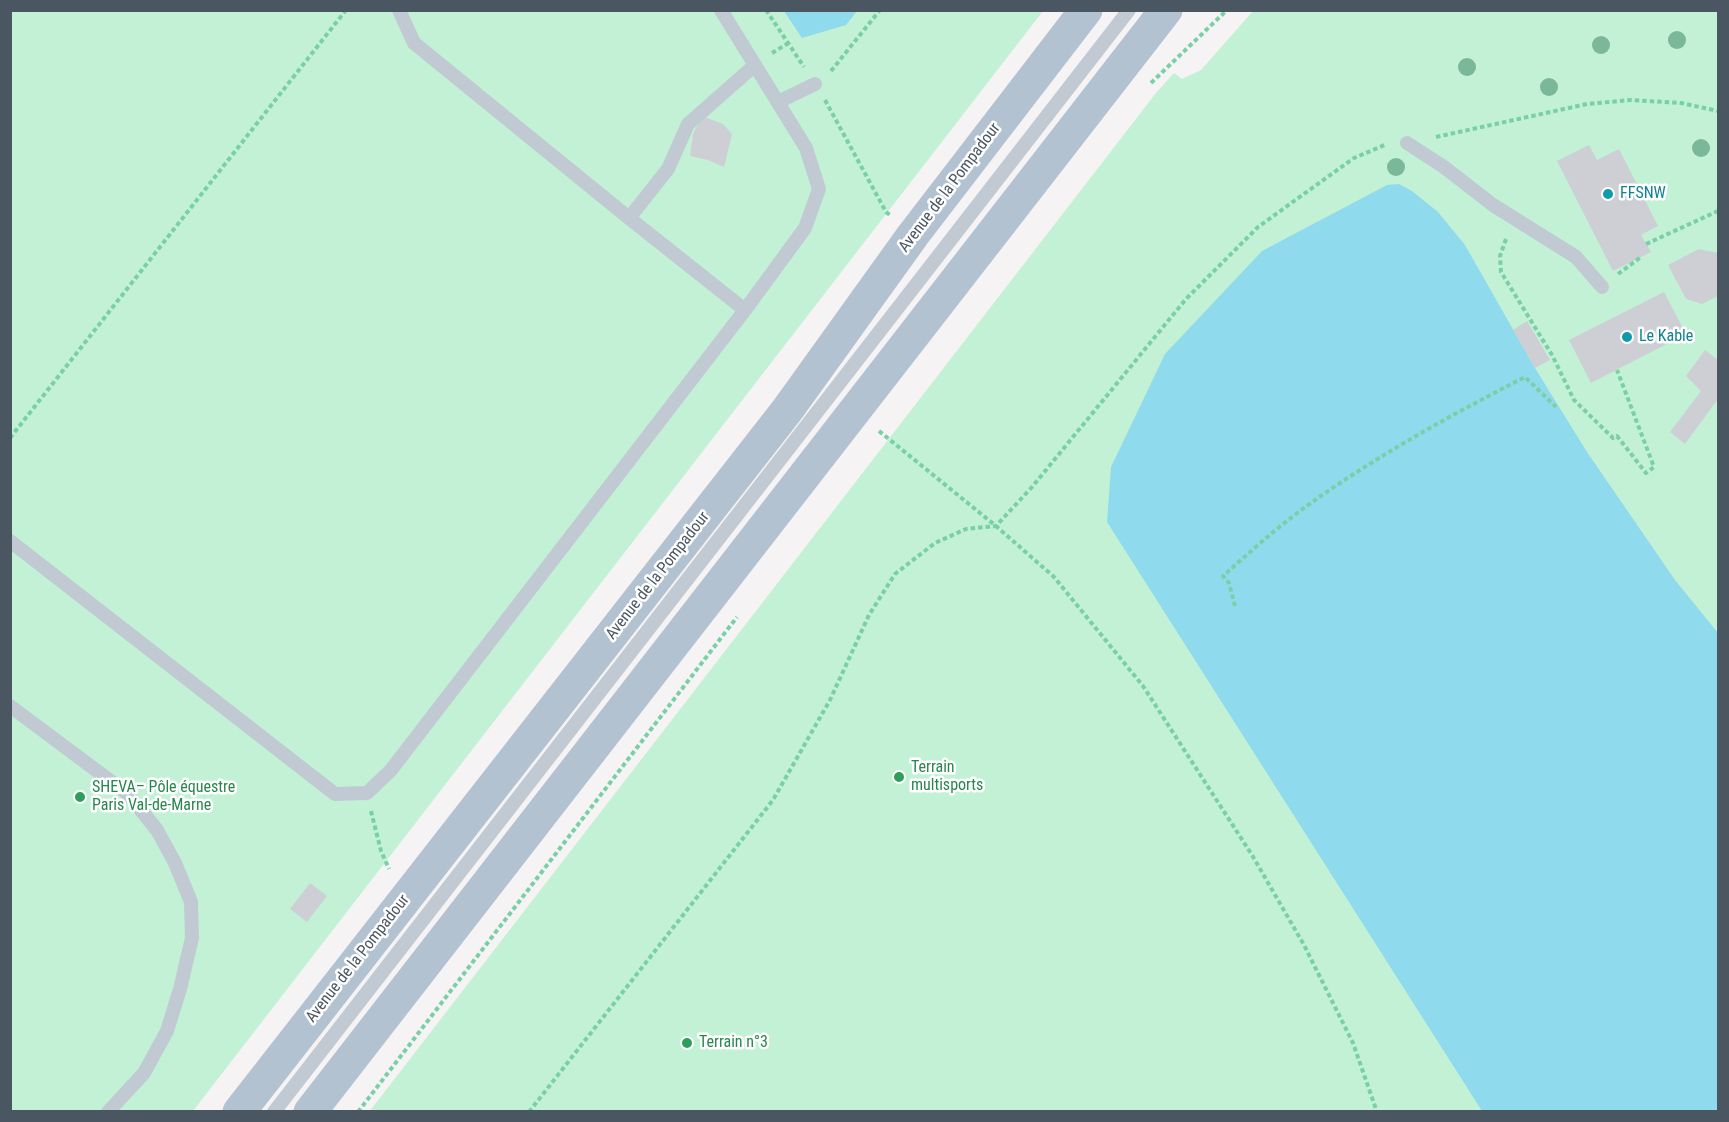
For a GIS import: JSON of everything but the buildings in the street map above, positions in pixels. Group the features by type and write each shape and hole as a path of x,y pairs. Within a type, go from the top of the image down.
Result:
{"main road":[{"path":"310,1112 1101,70 1166,10"},
{"name":"Avenue de la Pompadour","path":"239,1112 788,409 913,235 1077,22"}],"lane":[{"path":"399,10 414,43 745,310"},
{"path":"10,541 334,794 367,793 391,770 745,310 805,228 819,189 806,148 722,10"},
{"name":"Avenue de la Pompadour","path":"273,1112 1101,70 1129,10"},
{"path":"629,218 668,169 688,124 755,65"},
{"path":"778,102 815,84"},
{"path":"1407,143 1444,167 1493,205 1576,257 1602,286"},
{"path":"10,706 128,794 157,830 175,863 191,903 192,938 167,1031 144,1073 108,1112"}],"path":[{"path":"10,438 346,10"},
{"path":"766,10 815,84 886,212 913,235"},
{"path":"815,84 836,66 880,10"},
{"path":"1143,90 1227,10"},
{"path":"529,1112 772,800 830,700 868,615 895,574 935,543 966,529 996,526 1032,487 1186,299 1258,227 1354,158 1387,144 1407,143 1587,104 1620,101 1681,103 1719,111"},
{"path":"1646,244 1719,211"},
{"path":"1520,222 1505,240 1500,256 1502,272 1552,356 1574,400 1613,438 1617,436 1646,472 1654,467 1617,370"},
{"path":"1602,286 1641,257"},
{"path":"1235,606 1229,583 1223,576 1304,508 1386,454 1525,377 1556,407"},
{"path":"879,431 996,526 1054,577 1143,686 1252,855 1304,945 1353,1043 1377,1112"},
{"path":"367,793 381,851 390,871"},
{"path":"358,1112 394,1066"}],"green space":[{"path":"10,11 1043,11 193,1111 11,1111"},
{"path":"1253,11 1718,11 1718,1111 369,1112 1156,93 1174,73 1182,79 1201,70"}],"water":[{"path":"784,11 857,11 846,25 802,38"},
{"path":"1399,184 1412,191 1438,212 1465,245 1535,368 1587,452 1675,580 1718,633 1718,1111 1482,1111 1107,522 1111,467 1165,354 1262,251 1387,185"}],"place":[{"name":"FFSNW","path":"1608,194"},
{"name":"Le Kable","path":"1627,337"},
{"name":"Terrain multisports","path":"899,777"},
{"name":"SHEVA– Pôle équestre Paris Val-de-Marne","path":"80,797"},
{"name":"Terrain n°3","path":"687,1043"}]}
